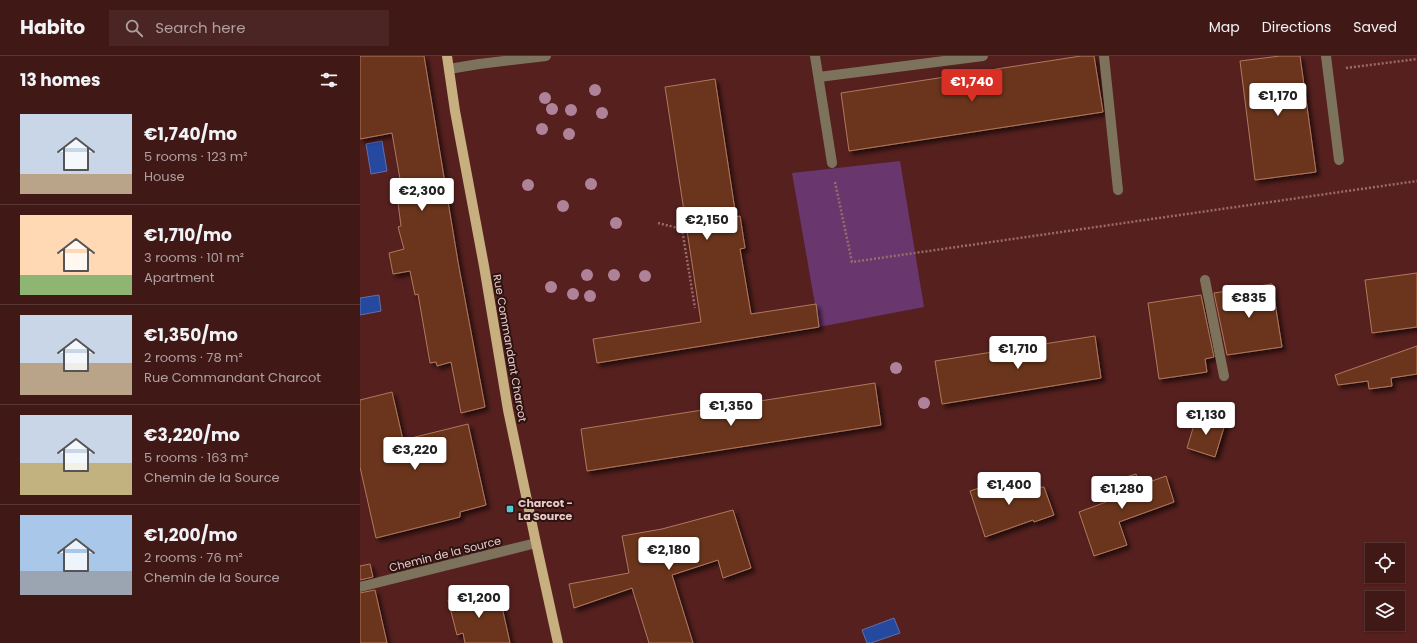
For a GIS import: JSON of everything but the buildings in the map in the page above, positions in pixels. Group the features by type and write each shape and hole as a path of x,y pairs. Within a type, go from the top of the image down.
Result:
{"main road":[{"name":"Rue Commandant Charcot","path":"447,56 455,111 484,266 508,410 558,643"}],"street":[{"path":"449,69 546,56"},
{"path":"815,56 832,164"},
{"path":"819,77 983,56"},
{"path":"1104,56 1118,190"},
{"path":"1326,56 1339,160"},
{"path":"1205,280 1224,376"},
{"name":"Chemin de la Source","path":"360,587 536,543"}],"path":[{"path":"1328,71 1417,58"},
{"path":"832,164 852,262 1417,181"},
{"path":"658,223 682,230 695,308"}],"shaded area":[{"path":"900,161 924,307 819,327 792,173"}],"water":[{"path":"382,141 387,171 371,174 366,144"},
{"path":"379,295 381,311 360,315 360,298"},
{"path":"894,618 900,633 867,643 862,630"}],"place":[{"name":"Charcot - La Source","path":"510,509"}]}
